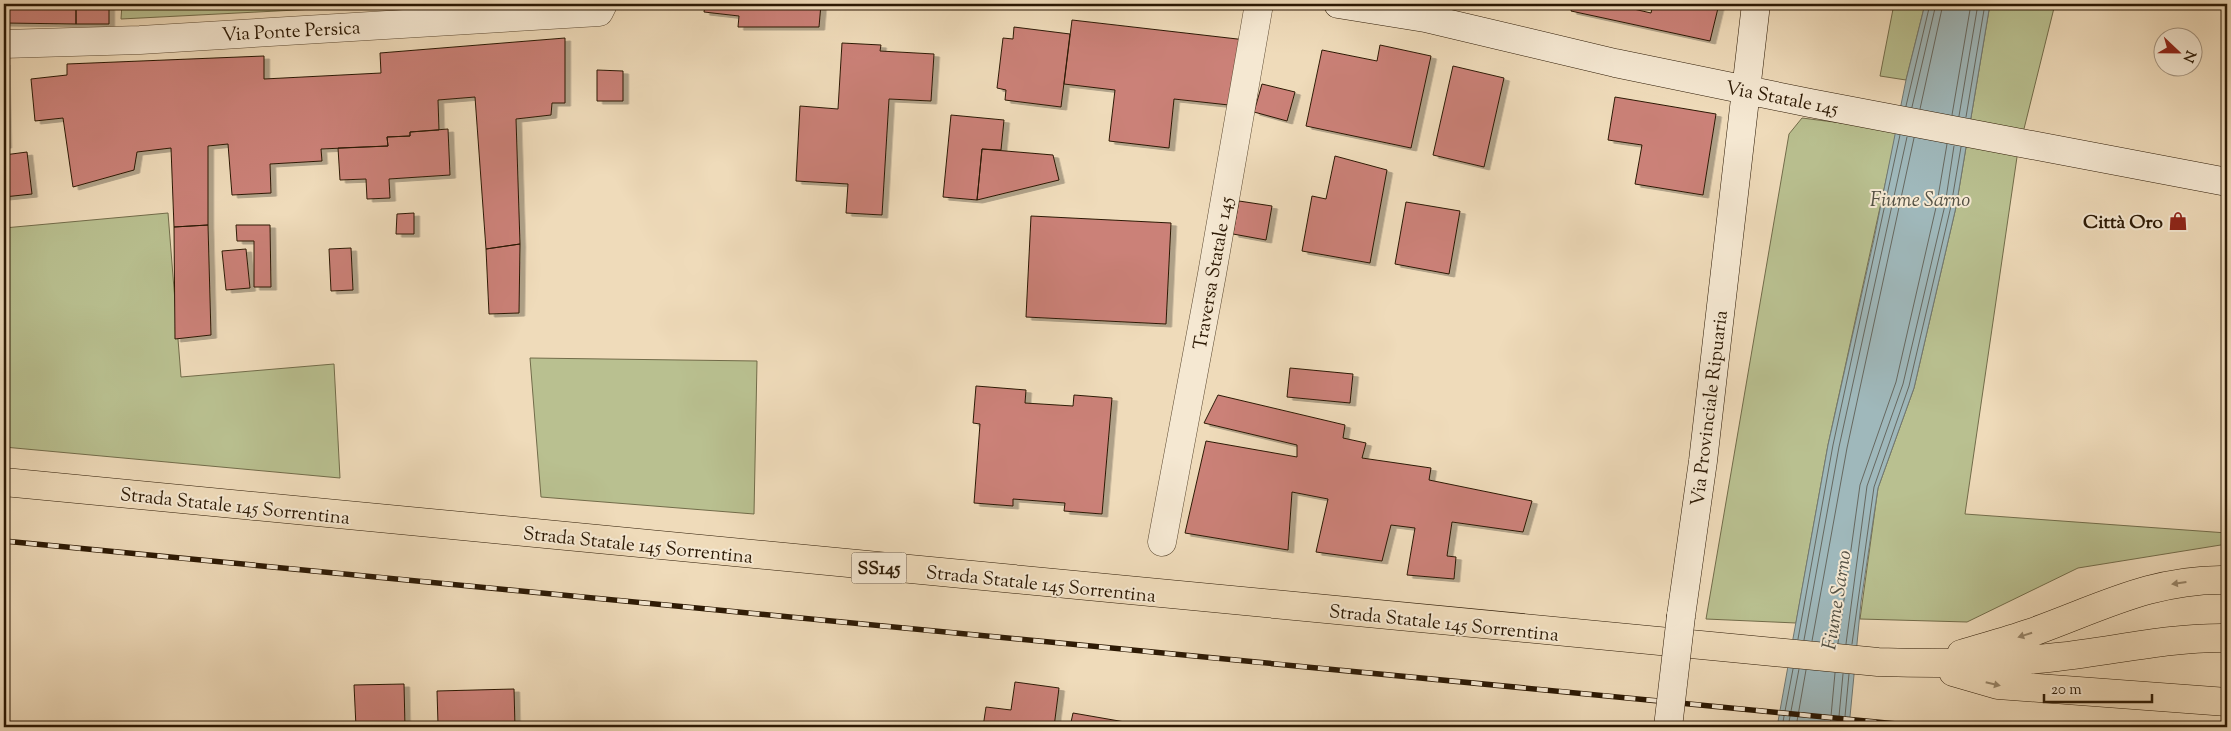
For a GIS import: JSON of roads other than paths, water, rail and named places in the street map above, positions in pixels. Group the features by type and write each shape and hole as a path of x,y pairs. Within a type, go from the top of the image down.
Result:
{"highway":[{"name":"Strada Statale 145 Sorrentina","path":"4,482 1754,652 1878,662 1930,664"},
{"path":"1930,664 2029,634 2141,590 2175,583 2227,580"},
{"name":"SS145","path":"1930,664 1998,663 2085,654 2170,639 2227,638"},
{"path":"1930,664 1998,685 2227,702"}],"main road":[{"name":"Via Ponte Persica","path":"4,44 140,40 599,12 603,4"},
{"name":"Traversa Statale 145","path":"1162,542 1212,274 1259,4"},
{"name":"Via Statale 145","path":"1338,4 1424,18 1615,62 1810,103 2227,182"},
{"name":"Via Provinciale Ripuaria","path":"1668,727 1681,616 1703,461 1756,4"}],"water":[{"name":"Fiume Sarno","path":"1925,4 1990,4 1956,207 1914,388 1878,488 1861,602 1849,727 1777,727 1828,445 1874,239 1906,80"}],"railway":[{"path":"4,541 1928,727"}],"place":[{"name":"Città Oro","path":"2178,221"}]}
